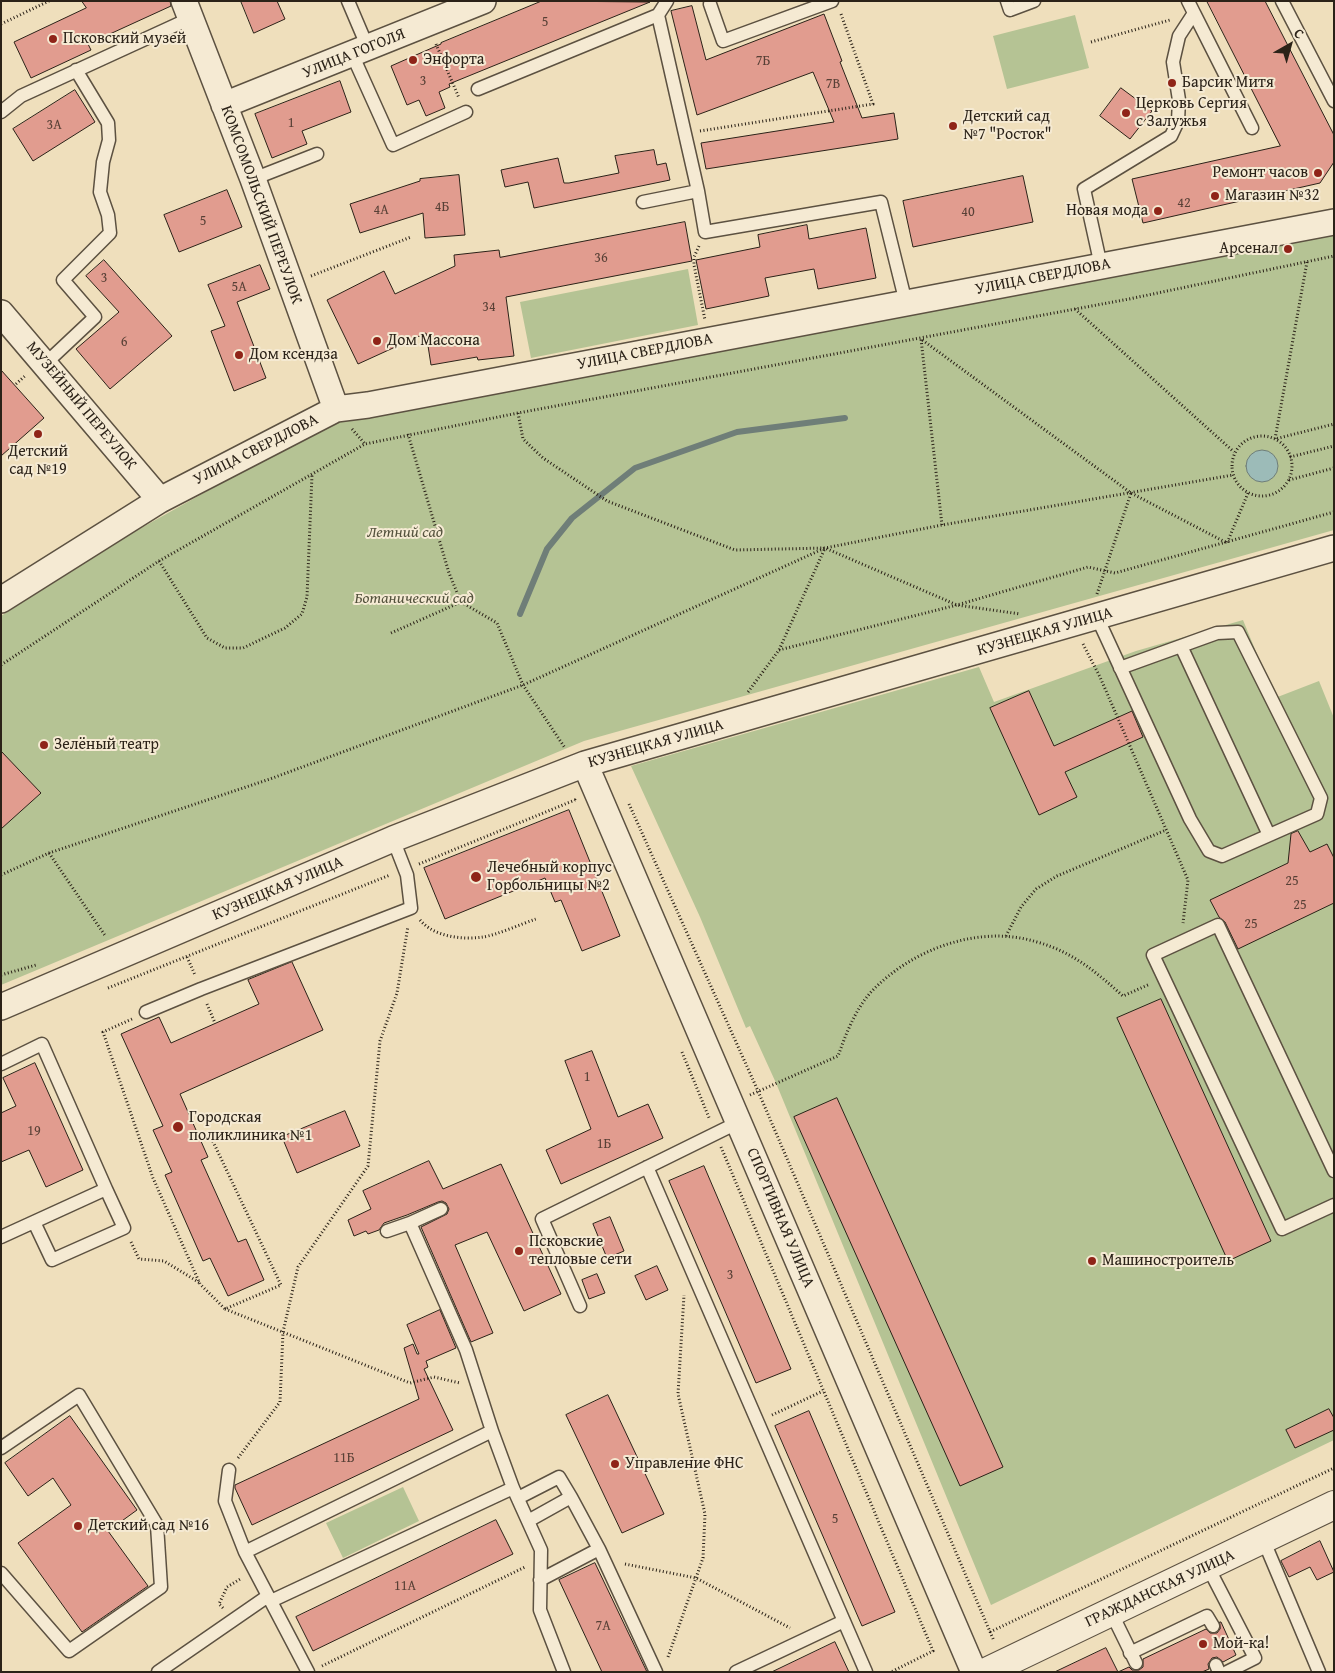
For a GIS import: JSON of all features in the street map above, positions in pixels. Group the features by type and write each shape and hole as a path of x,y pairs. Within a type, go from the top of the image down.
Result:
{"street":[{"name":"УЛИЦА ГОГОЛЯ","path":"224,105 482,1"},
{"name":"КОМСОМОЛЬСКИЙ ПЕРЕУЛОК","path":"187,10 253,179 336,409"},
{"name":"УЛИЦА СВЕРДЛОВА","path":"1,600 160,500 336,409 368,405 1334,222"},
{"name":"МУЗЕЙНЫЙ ПЕРЕУЛОК","path":"1,313 160,500"},
{"name":"КУЗНЕЦКАЯ УЛИЦА","path":"1,1008 576,758 1089,612 1331,553"},
{"name":"СПОРТИВНАЯ УЛИЦА","path":"576,758 739,1122 974,1672"},
{"name":"ГРАЖДАНСКАЯ УЛИЦА","path":"986,1672 1334,1505"}],"lane":[{"path":"348,1 360,51 392,145 466,112"},
{"path":"478,88 658,15 667,1"},
{"path":"1007,1 1010,10 1034,1"},
{"path":"1188,1 1252,128"},
{"path":"1282,1 1334,102"},
{"path":"710,2 723,41 836,6"},
{"path":"1,112 21,96 76,70 187,10"},
{"path":"1101,266 1084,189 1171,136 1178,121 1178,100 1173,62 1179,36 1194,13"},
{"path":"658,15 698,191 705,232 881,202 906,303"},
{"path":"45,364 95,317 64,280 110,233 108,215 100,192 103,162 109,140 108,123 76,70"},
{"path":"253,179 317,154"},
{"path":"643,202 698,191"},
{"path":"1089,612 1120,668 1190,819 1209,851 1222,856 1317,814 1322,798 1238,632 1217,633 1120,668"},
{"path":"1181,646 1269,835"},
{"path":"146,1012 410,908 407,875 393,839"},
{"path":"1334,1171 1218,925 1154,955 1282,1229 1334,1205"},
{"path":"1,1064 42,1044 124,1228 52,1260 34,1222"},
{"path":"580,1306 542,1219 739,1122"},
{"path":"647,1167 866,1672"},
{"path":"1,1237 106,1189"},
{"path":"387,1232 442,1209"},
{"path":"410,1223 466,1350 492,1431 541,1550 540,1610 564,1672"},
{"path":"1,1448 79,1395 157,1525 161,1587 70,1651 1,1573"},
{"path":"245,1552 492,1431"},
{"path":"229,1470 225,1501 245,1552 269,1599 313,1670"},
{"path":"158,1672 232,1621 269,1599 516,1493 559,1477 601,1555 656,1672"},
{"path":"528,1521 571,1497"},
{"path":"1263,1539 1319,1672"},
{"path":"540,1580 601,1555"},
{"path":"1208,1567 1256,1658 1230,1666"},
{"path":"1111,1612 1133,1658 1197,1627 1208,1616 1213,1626"},
{"path":"736,1672 844,1621"}],"path":[{"path":"1,24 49,1"},
{"path":"685,134 873,104 836,6"},
{"path":"1091,42 1194,13"},
{"path":"441,56 452,80"},
{"path":"705,232 694,257 694,265 709,340"},
{"path":"303,279 411,237"},
{"path":"1,665 159,561 365,444 518,413 921,339 1334,256"},
{"path":"1275,439 1307,262"},
{"path":"1075,309 1234,452"},
{"path":"921,339 1131,493 1227,543"},
{"path":"921,339 942,525"},
{"path":"518,413 523,439 544,458 607,501 735,550 825,548 942,525 1233,475"},
{"path":"1275,439 1334,424"},
{"path":"408,434 449,573 461,602 497,623 524,684 576,758"},
{"path":"1263,436 1275,439 1284,446 1290,457 1292,469 1288,480 1281,489 1271,495 1259,496 1248,493 1238,485 1233,475 1232,463 1234,452 1252,437 1263,436"},
{"path":"1290,457 1334,446"},
{"path":"1288,480 1334,468"},
{"path":"159,561 207,638 219,645 225,648 243,648 285,628 302,614 307,597 312,474"},
{"path":"1131,493 1089,612 1100,678 1188,880 1181,942"},
{"path":"1227,543 1248,493"},
{"path":"779,650 957,605 1088,567 1115,573 1334,512"},
{"path":"746,696 779,650 825,548"},
{"path":"1,875 49,853 270,778 524,684 825,548 957,605 1026,615"},
{"path":"391,633 461,602"},
{"path":"103,990 576,800 579,809"},
{"path":"1006,936 1021,907 1036,889 1057,876 1166,830"},
{"path":"49,853 110,944"},
{"path":"410,908 424,925 437,933 451,937 484,937 536,919"},
{"path":"229,1470 280,1402 283,1332 298,1267 368,1166 380,1041 397,993 410,908"},
{"path":"1164,978 1123,996 1095,971 1067,954 1037,941 1006,936 967,938 931,950 898,967 870,993 849,1025 838,1056 758,1091 990,1632 1334,1468"},
{"path":"146,1012 103,1032 153,1178 200,1284"},
{"path":"681,1052 933,1651 891,1672"},
{"path":"208,1131 281,1285 225,1309"},
{"path":"124,1228 140,1259 164,1261 200,1284 225,1309 410,1383 434,1377 478,1387"},
{"path":"666,1662 703,1558 705,1514 678,1394 686,1258"},
{"path":"757,1422 824,1391"},
{"path":"601,1555 696,1578 808,1638"},
{"path":"313,1670 540,1560"},
{"path":"232,1621 219,1604 226,1587 255,1571"}],"green space":[{"path":"1075,15 1089,68 1007,89 993,36"},
{"name":"Ботанический сад","path":"1334,221 1334,530 584,741 1,985 1,616 134,532 336,419"},
{"path":"688,269 698,325 531,358 520,302"},
{"name":"Машиностроитель","path":"1243,620 1275,698 1319,681 1334,718 1334,1440 991,1605 776,1083 750,1026 746,1028 700,917 631,766 979,667 994,702 1136,651"},
{"path":"403,1487 419,1521 343,1558 326,1523"}],"water":[{"path":"1262,450 1268,451 1273,455 1277,460 1277,472 1273,477 1268,481 1262,482 1256,481 1251,477 1247,472 1246,466 1247,460 1251,455 1256,451"}],"building":[{"name":"Псковский музей","path":"82,1 170,1 171,6 88,44 91,50 31,78 14,42 86,8"},
{"path":"241,1 277,1 285,19 254,33"},
{"path":"542,1 650,2 449,84 450,87 439,92 445,108 426,116 419,100 407,105 391,66"},
{"path":"1207,1 1265,1 1334,135 1334,162 1320,183 1143,223 1132,179 1280,146"},
{"path":"692,6 706,60 824,14 862,118 894,113 898,139 706,169 701,143 834,122 813,72 697,115 671,11"},
{"path":"340,81 351,112 302,131 307,144 272,158 255,114"},
{"name":"Церковь Сергия с Залужья","path":"1121,88 1152,111 1130,139 1100,116"},
{"path":"75,90 95,122 33,161 13,129"},
{"path":"654,150 657,165 666,163 670,180 534,208 528,182 505,187 501,170 558,158 564,183 569,183 619,173 615,156"},
{"path":"459,175 465,235 425,238 423,213 360,233 350,204 420,181 420,179"},
{"path":"1023,176 1033,222 913,247 903,201"},
{"path":"227,190 242,227 179,252 164,215"},
{"path":"685,222 692,261 506,297 514,356 478,360 477,357 431,365 426,333 358,364 327,300 384,271 395,294 455,266 454,255 499,250 500,257"},
{"path":"807,225 809,239 866,228 876,278 818,289 814,269 765,278 769,296 706,309 696,260 760,247 758,235"},
{"path":"104,260 172,336 110,389 76,349 119,312 86,276"},
{"path":"260,265 270,289 237,302 266,378 234,391 211,331 225,326 208,285"},
{"path":"1,370 44,418 1,456"},
{"path":"1029,691 1054,746 1132,711 1143,737 1065,772 1077,797 1039,815 990,708"},
{"path":"1,751 41,793 1,829"},
{"name":"Лечебный корпус Горбольницы №2","path":"569,810 620,936 582,951 561,900 555,902 545,878 445,919 424,868"},
{"path":"1298,831 1310,852 1327,844 1334,858 1334,903 1238,949 1225,922 1219,917 1210,900 1288,863 1291,834"},
{"name":"Городская поликлиника №1","path":"292,962 323,1030 180,1094 208,1157 201,1160 238,1242 246,1239 264,1280 228,1296 210,1258 203,1261 165,1175 172,1172 153,1130 163,1126 121,1034 159,1017 171,1043 259,1004 248,980"},
{"path":"1161,999 1271,1241 1228,1261 1117,1018"},
{"path":"592,1051 618,1117 648,1104 663,1138 561,1184 546,1150 591,1129 565,1061"},
{"path":"35,1063 83,1170 46,1187 29,1150 1,1162 1,1113 16,1106 3,1078"},
{"path":"837,1098 1003,1467 960,1486 794,1117"},
{"path":"345,1111 360,1146 297,1173 282,1137"},
{"path":"429,1161 443,1189 501,1164 561,1294 524,1311 487,1232 455,1245 493,1333 471,1342 421,1227 447,1214 449,1209 446,1203 438,1202 384,1223 379,1230 368,1234 366,1231 354,1236 348,1220 371,1209 363,1191"},
{"path":"704,1166 791,1369 756,1383 669,1181"},
{"path":"610,1217 624,1251 607,1258 593,1224"},
{"path":"657,1266 668,1290 646,1300 635,1276"},
{"path":"597,1274 605,1293 589,1299 582,1280"},
{"path":"440,1310 456,1348 426,1361 428,1367 424,1369 453,1430 252,1525 235,1485 419,1399 404,1348 413,1344 417,1354 419,1354 407,1325"},
{"name":"Управление ФНС","path":"608,1395 664,1514 622,1533 566,1415"},
{"path":"1329,1409 1334,1418 1334,1430 1295,1448 1286,1430"},
{"path":"809,1411 895,1612 862,1626 775,1426"},
{"name":"Детский сад №16","path":"70,1416 137,1510 108,1531 148,1586 82,1632 18,1543 71,1505 53,1478 28,1496 5,1463"},
{"path":"496,1520 513,1554 313,1651 296,1617"},
{"path":"1320,1541 1334,1572 1317,1580 1310,1567 1289,1577 1281,1561"},
{"path":"595,1563 647,1672 602,1672 559,1580"},
{"name":"Мой-ка!","path":"1220,1622 1236,1655 1223,1662 1217,1657 1212,1658 1208,1664 1209,1669 1202,1672 1118,1672 1129,1667 1132,1670 1139,1670 1143,1667 1143,1659 1206,1629 1210,1633 1217,1633 1220,1629"},
{"path":"835,1642 849,1672 772,1672"},
{"path":"1106,1648 1118,1672 1055,1672"}],"waterway":[{"path":"520,614 547,549 572,518 635,468 737,432 845,418"}],"place":[{"name":"Псковский музей","path":"53,39"},
{"name":"Энфорта","path":"413,60"},
{"name":"Барсик Митя","path":"1172,83"},
{"name":"Церковь Сергия с Залужья","path":"1126,113"},
{"name":"Детский сад №7 \"Росток\"","path":"953,126"},
{"name":"Ремонт часов","path":"1318,173"},
{"name":"Магазин №32","path":"1215,196"},
{"name":"Новая мода","path":"1158,211"},
{"name":"Арсенал","path":"1288,249"},
{"name":"Дом Масcона","path":"377,341"},
{"name":"Дом ксендза","path":"239,355"},
{"name":"Детский сад №19","path":"38,434"},
{"name":"Зелёный театр","path":"44,745"},
{"name":"Лечебный корпус Горбольницы №2","path":"476,877"},
{"name":"Городская поликлиника №1","path":"178,1127"},
{"name":"Псковские тепловые сети","path":"519,1251"},
{"name":"Машиностроитель","path":"1092,1261"},
{"name":"Управление ФНС","path":"615,1464"},
{"name":"Детский сад №16","path":"78,1526"},
{"name":"Мой-ка!","path":"1203,1644"}],"park label":[{"name":"Летний сад","path":"405,533"}]}
